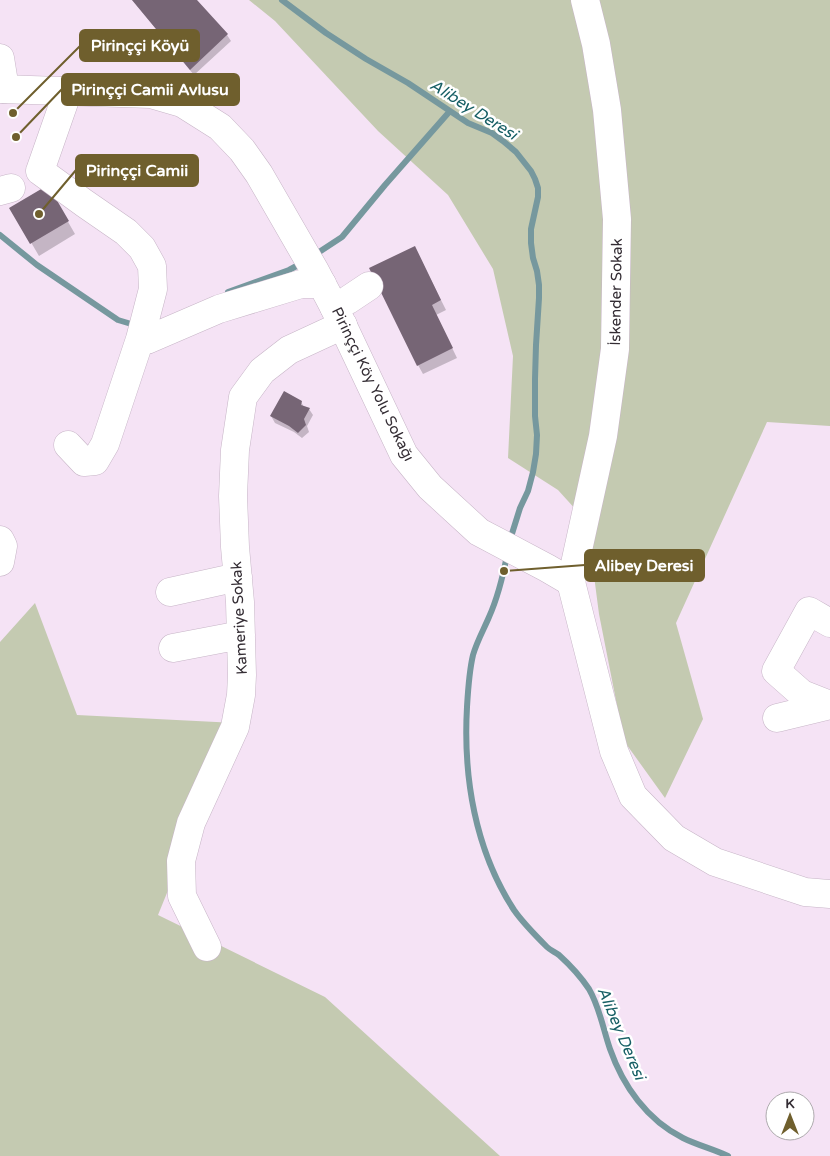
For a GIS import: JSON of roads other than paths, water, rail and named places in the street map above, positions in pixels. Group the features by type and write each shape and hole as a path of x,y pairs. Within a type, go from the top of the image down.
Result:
{"street":[{"name":"İskender Sokak","path":"571,582 602,436 615,329 617,219 607,110 596,44 585,0"},
{"path":"0,58 2,89"},
{"name":"Pirinççi Köy Yolu Sokağı","path":"2,89 151,94 182,103 220,127 242,150 259,174 301,247 328,297 404,455 430,487 479,532 571,582"},
{"path":"68,92 18,183 84,204 126,232 142,248 152,266 153,289 140,339 105,444 95,461 84,462 68,445"},
{"path":"140,339 147,340 219,309 301,284 328,297"},
{"name":"Kameriye Sokak","path":"207,947 182,896 181,861 191,823 235,727 241,696 241,635 233,487 234,450 243,397 262,371 289,350 328,297 348,300 369,286"},
{"path":"0,540 3,546 0,562"},
{"path":"170,592 238,577"},
{"path":"571,582 614,751 633,796 674,838 714,862 804,892 830,894"},
{"path":"830,623 809,610 776,671 802,694 830,705"},
{"path":"173,648 241,635"},
{"path":"777,718 830,705"}],"waterway":[{"name":"Alibey Deresi","path":"282,0 326,33 366,59 408,83 468,123 492,133 516,152 535,179 538,197 531,229 531,243 539,285 535,379 536,454 528,491 520,508 510,540"},
{"path":"313,256 342,237 450,111"},
{"path":"0,235 37,265 118,320 138,326"},
{"path":"228,292 289,270 302,263"},
{"name":"Alibey Deresi","path":"507,555 495,602 473,655 467,707 467,760 470,786 474,812 490,863 514,910 529,929 547,947 559,955 589,989 599,1011 615,1063 638,1101 658,1122 670,1131 728,1156"}],"place":[{"name":"Pirinççi Köyü","path":"13,113"},
{"name":"Pirinççi Camii Avlusu","path":"16,137"},
{"name":"Pirinççi Camii","path":"39,214"},
{"name":"Alibey Deresi","path":"504,571"}]}
